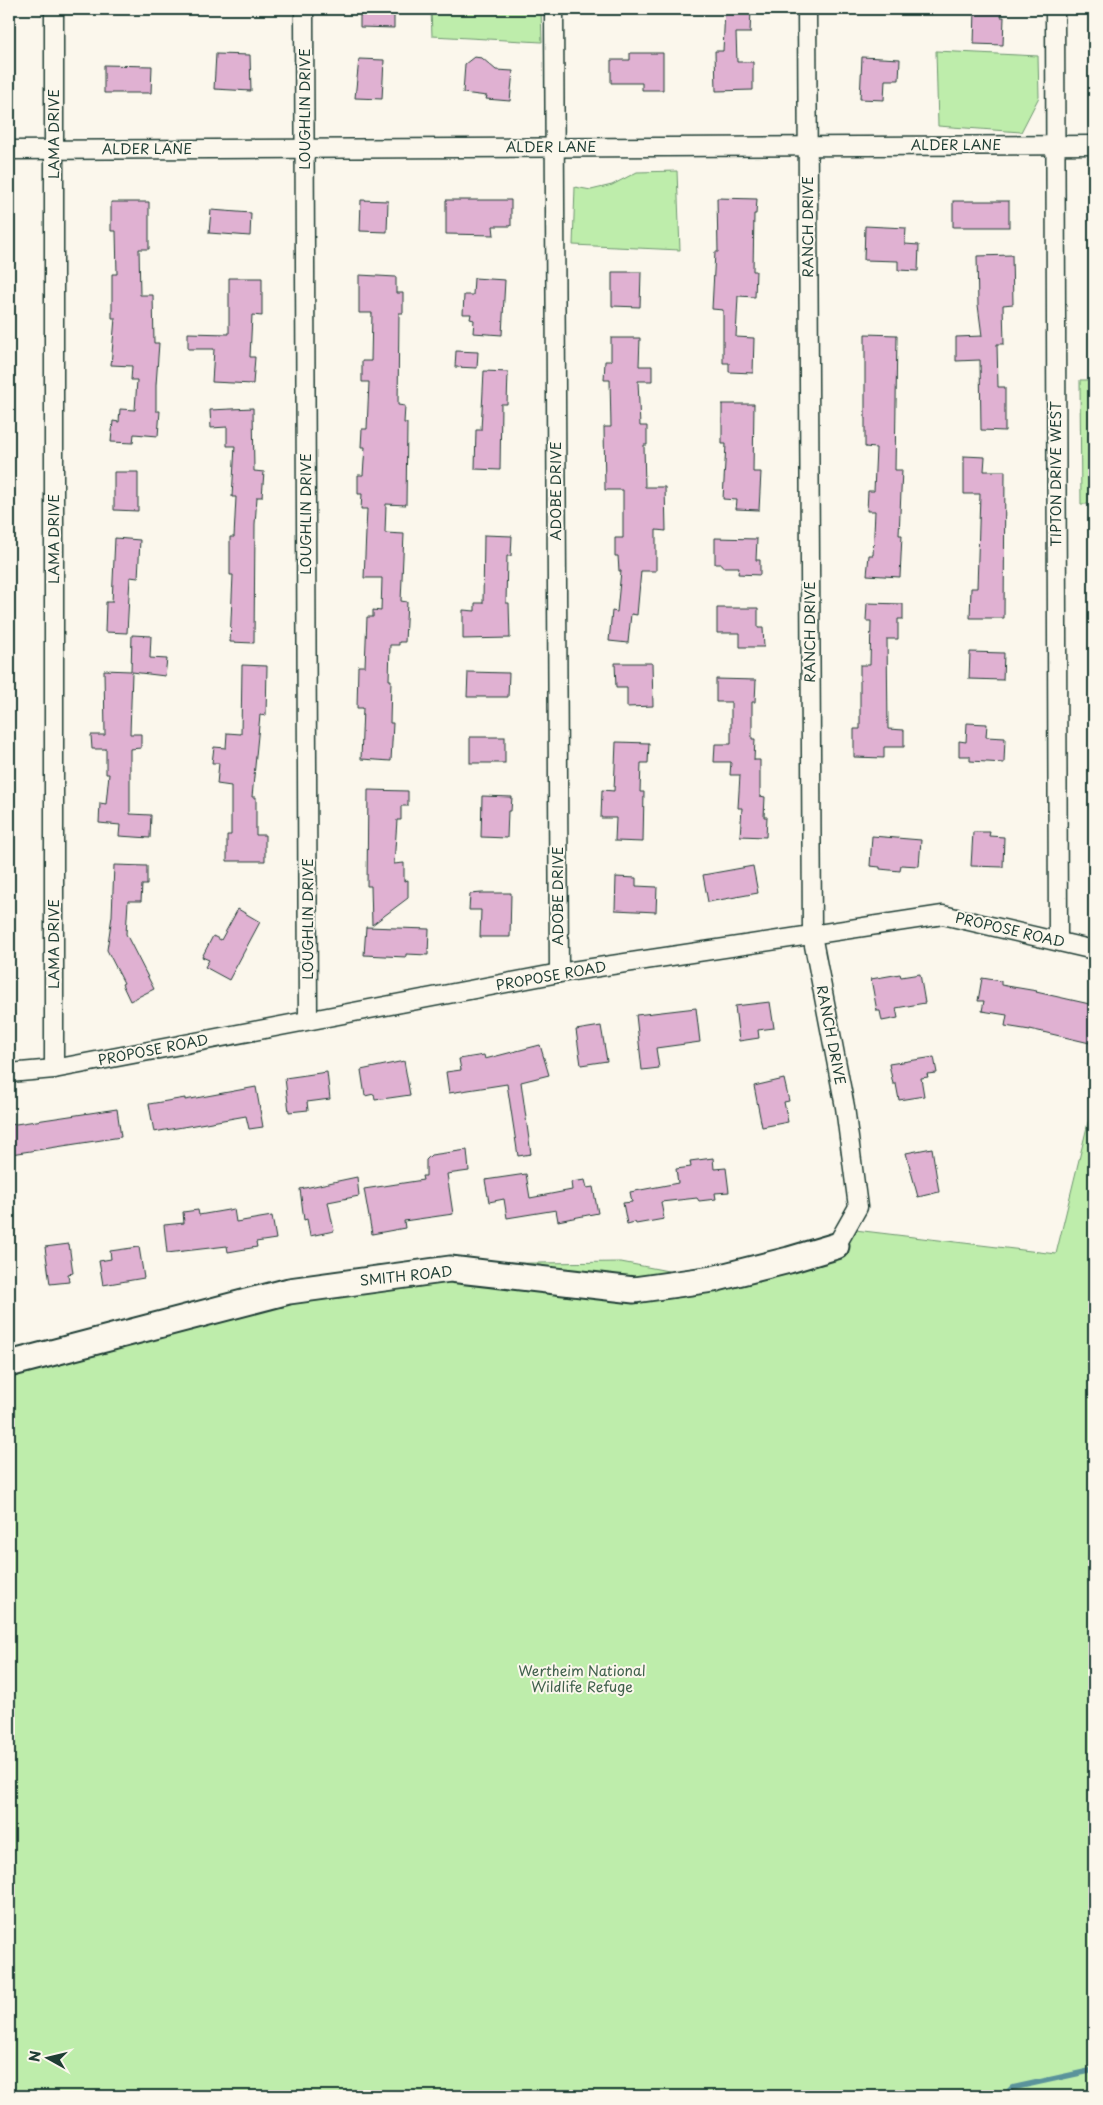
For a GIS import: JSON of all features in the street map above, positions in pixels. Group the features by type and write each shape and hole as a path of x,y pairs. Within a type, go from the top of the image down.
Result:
{"street":[{"name":"LAMA DRIVE","path":"54,9 54,1069"},
{"name":"LOUGHLIN DRIVE","path":"304,9 308,1020"},
{"name":"ADOBE DRIVE","path":"554,9 558,973"},
{"name":"RANCH DRIVE","path":"807,9 812,935 845,1108 858,1207 836,1246"},
{"name":"TIPTON DRIVE WEST","path":"1055,9 1058,940"},
{"name":"ALDER LANE","path":"9,150 1094,145"},
{"name":"PROPOSE ROAD","path":"9,1073 54,1069 558,973 943,915 1058,940 1094,950"},
{"name":"SMITH ROAD","path":"9,1364 288,1291 450,1269 634,1290 713,1278 789,1260 836,1246"}],"green space":[{"path":"431,9 541,9 542,42 432,36"},
{"path":"936,51 1038,56 1039,97 1021,132 938,126"},
{"path":"677,171 680,250 573,245 575,187 591,190 612,185 637,172"},
{"path":"1080,380 1094,380 1094,504 1081,504"},
{"name":"Wertheim National Wildlife Refuge","path":"1094,1098 1094,2096 9,2096 9,1364 106,1331 377,1265 621,1262 710,1279 745,1275 855,1230 1056,1254"}],"building":[{"path":"360,9 394,9 394,28 360,27"},
{"path":"725,9 751,9 750,33 736,33 737,62 753,62 753,90 716,91 715,51 723,51"},
{"path":"975,9 1001,9 1001,17 1004,17 1003,45 974,44"},
{"path":"630,53 663,53 663,90 642,90 642,83 611,83 611,60 630,60"},
{"path":"216,54 250,55 251,91 214,89"},
{"path":"474,57 482,58 496,70 513,71 510,101 486,99 487,96 463,93 465,64"},
{"path":"862,57 900,59 899,80 885,80 884,100 860,99"},
{"path":"359,59 384,60 382,99 355,98"},
{"path":"104,65 152,66 151,93 104,93"},
{"path":"717,198 757,199 756,214 754,214 753,271 756,271 755,297 738,296 736,337 754,338 753,373 729,372 729,363 723,363 723,310 712,309 715,252 718,252"},
{"path":"361,200 388,201 387,232 360,231"},
{"path":"446,200 511,200 511,226 493,226 494,235 446,234"},
{"path":"953,201 1009,201 1009,227 953,227"},
{"path":"111,202 149,202 149,249 139,249 140,295 153,295 154,343 159,343 156,411 160,411 158,436 134,434 133,443 111,442 113,421 119,422 120,409 135,410 137,380 131,380 132,366 111,365 115,318 112,318 112,274 117,274 116,231 111,231"},
{"path":"211,210 251,213 250,236 209,233"},
{"path":"865,226 906,228 905,244 919,245 918,271 898,270 898,261 864,260"},
{"path":"1012,255 1013,304 1003,305 1004,344 997,344 998,387 1005,387 1005,431 981,430 980,360 956,361 956,337 982,336 978,305 977,256"},
{"path":"612,272 641,272 640,307 612,306"},
{"path":"359,275 396,277 396,293 403,293 403,313 399,313 398,405 405,406 404,423 407,423 406,505 386,504 385,533 404,534 401,601 407,602 405,642 399,642 399,645 390,645 390,723 393,723 391,761 361,759 363,708 357,708 358,666 365,666 367,617 373,617 373,610 381,611 382,578 364,578 367,509 361,509 362,494 358,494 358,475 363,475 365,447 361,447 362,429 367,429 369,382 362,382 362,361 371,361 372,313 359,313"},
{"path":"229,278 262,278 262,316 252,315 250,357 255,357 253,384 212,382 214,349 188,349 188,333 229,334"},
{"path":"474,278 505,280 502,335 473,333 474,320 470,319 471,314 463,314 464,295 473,295"},
{"path":"865,334 897,335 895,470 902,470 899,535 902,535 900,577 867,575 869,555 873,555 875,511 867,511 868,491 874,491 876,448 865,447"},
{"path":"611,338 640,338 639,366 652,366 652,381 638,381 640,426 647,426 647,445 644,445 645,487 665,487 666,531 656,530 656,571 641,571 637,615 631,614 628,643 609,641 612,611 617,612 621,571 619,571 618,556 615,556 615,538 623,538 623,490 605,490 604,427 611,427 610,380 604,380 605,361 611,361"},
{"path":"456,351 478,352 477,368 455,367"},
{"path":"484,371 508,372 507,404 501,404 500,470 475,469 476,430 481,430"},
{"path":"722,404 754,404 753,472 761,472 759,510 736,509 737,500 723,499 726,444 722,444"},
{"path":"253,408 254,471 264,472 262,497 257,497 255,524 254,643 230,642 233,575 230,575 230,537 234,537 236,497 232,497 235,446 227,446 227,427 211,428 210,410"},
{"path":"964,456 985,457 984,471 1005,471 1004,618 970,618 971,588 977,588 980,494 964,494"},
{"path":"114,472 138,472 138,511 114,510"},
{"path":"484,535 512,536 511,556 507,556 506,603 509,603 510,638 463,639 463,610 475,611 475,603 483,603"},
{"path":"115,538 140,540 138,578 130,577 127,633 105,632 106,602 112,602"},
{"path":"715,538 757,539 756,560 760,560 760,575 738,574 739,567 722,567 722,564 715,564"},
{"path":"867,603 903,604 903,619 898,619 898,639 887,639 888,729 904,730 904,747 884,747 884,758 854,757 854,729 860,729 860,665 870,665 871,621 866,621"},
{"path":"717,608 758,608 758,628 763,628 764,647 740,647 740,633 717,633"},
{"path":"132,635 151,636 150,658 167,659 165,676 132,672 130,734 141,734 141,748 130,749 130,814 151,815 150,838 119,836 120,825 99,823 100,803 106,804 109,774 106,774 106,749 92,749 91,735 105,735 104,670 131,671"},
{"path":"970,652 1004,653 1003,680 969,679"},
{"path":"615,663 652,663 653,706 627,707 627,688 616,688"},
{"path":"242,665 267,666 266,716 260,715 252,797 256,797 256,835 265,835 265,861 227,861 227,835 231,835 231,786 217,784 219,763 212,763 214,747 226,748 227,733 241,734"},
{"path":"468,672 509,673 508,697 467,697"},
{"path":"716,679 756,680 755,702 752,702 752,739 755,739 754,760 760,760 760,796 765,797 766,837 740,836 742,808 738,808 740,775 730,775 731,762 714,762 715,744 731,744 731,702 716,702"},
{"path":"967,723 987,724 986,737 1005,738 1004,763 970,761 970,756 959,756 959,741 966,742"},
{"path":"470,737 505,737 505,763 470,763"},
{"path":"616,742 649,743 648,763 641,763 640,792 644,792 643,842 615,841 616,818 601,818 602,790 614,791"},
{"path":"368,790 408,791 408,806 401,806 401,820 397,820 394,864 404,863 404,881 408,880 408,898 372,925 371,886 367,886"},
{"path":"482,796 512,797 511,811 508,811 507,838 481,837"},
{"path":"973,832 990,832 989,836 1004,837 1003,867 971,866"},
{"path":"872,836 921,840 919,866 901,865 900,871 870,866"},
{"path":"114,865 147,866 147,885 142,885 141,901 128,901 126,934 154,989 130,1001 122,984 124,983 107,950 112,916"},
{"path":"753,866 758,893 708,902 703,875"},
{"path":"616,877 636,878 636,886 657,887 656,912 615,910"},
{"path":"511,893 510,937 480,937 481,910 469,910 470,894"},
{"path":"238,909 260,922 229,980 205,967 209,960 202,957 213,936 221,940"},
{"path":"366,927 429,929 428,955 406,954 406,957 364,955"},
{"path":"900,974 901,977 920,974 925,1003 896,1008 898,1018 882,1021 880,1011 877,1011 871,979"},
{"path":"982,978 1001,981 1001,985 1037,991 1094,1005 1094,1044 1030,1029 1005,1026 1007,1015 982,1011 984,1001 978,1001"},
{"path":"770,1002 774,1028 758,1030 759,1038 739,1041 735,1006"},
{"path":"696,1008 700,1042 656,1048 659,1068 642,1070 636,1015"},
{"path":"601,1026 607,1061 581,1065 576,1030"},
{"path":"540,1045 549,1075 521,1082 531,1154 518,1156 507,1084 449,1093 446,1072 461,1070 459,1059 484,1055 485,1059"},
{"path":"934,1057 937,1073 927,1074 928,1077 921,1078 924,1096 899,1100 889,1064"},
{"path":"404,1061 410,1095 375,1100 374,1094 365,1096 361,1070"},
{"path":"327,1072 330,1099 307,1102 308,1110 289,1112 285,1078"},
{"path":"784,1079 789,1101 784,1102 788,1122 762,1127 754,1086"},
{"path":"256,1087 263,1127 249,1129 246,1116 154,1132 149,1104 185,1098 185,1100"},
{"path":"117,1109 121,1137 11,1154 9,1125"},
{"path":"932,1148 939,1192 918,1197 906,1153"},
{"path":"467,1150 469,1171 447,1174 453,1214 404,1221 405,1228 372,1234 364,1189 423,1180 422,1176 426,1176 426,1160 431,1155"},
{"path":"713,1158 714,1169 726,1168 729,1192 715,1193 716,1199 699,1201 697,1198 661,1202 664,1219 627,1224 623,1203 632,1202 630,1192 678,1183 676,1169 691,1167 690,1161"},
{"path":"526,1174 530,1198 572,1190 571,1182 585,1180 587,1188 593,1187 598,1213 558,1221 556,1210 507,1218 504,1199 489,1202 485,1180"},
{"path":"357,1177 359,1196 328,1202 334,1231 310,1236 307,1219 304,1220 300,1189"},
{"path":"234,1209 236,1222 272,1216 276,1239 256,1242 257,1247 228,1252 227,1246 167,1253 164,1225 184,1223 183,1212 198,1210 199,1215"},
{"path":"69,1244 73,1273 68,1274 69,1282 50,1284 45,1247"},
{"path":"139,1247 144,1278 103,1285 99,1261 111,1259 110,1251"}],"waterway":[{"path":"1004,2096 1012,2088 1094,2070"}]}
